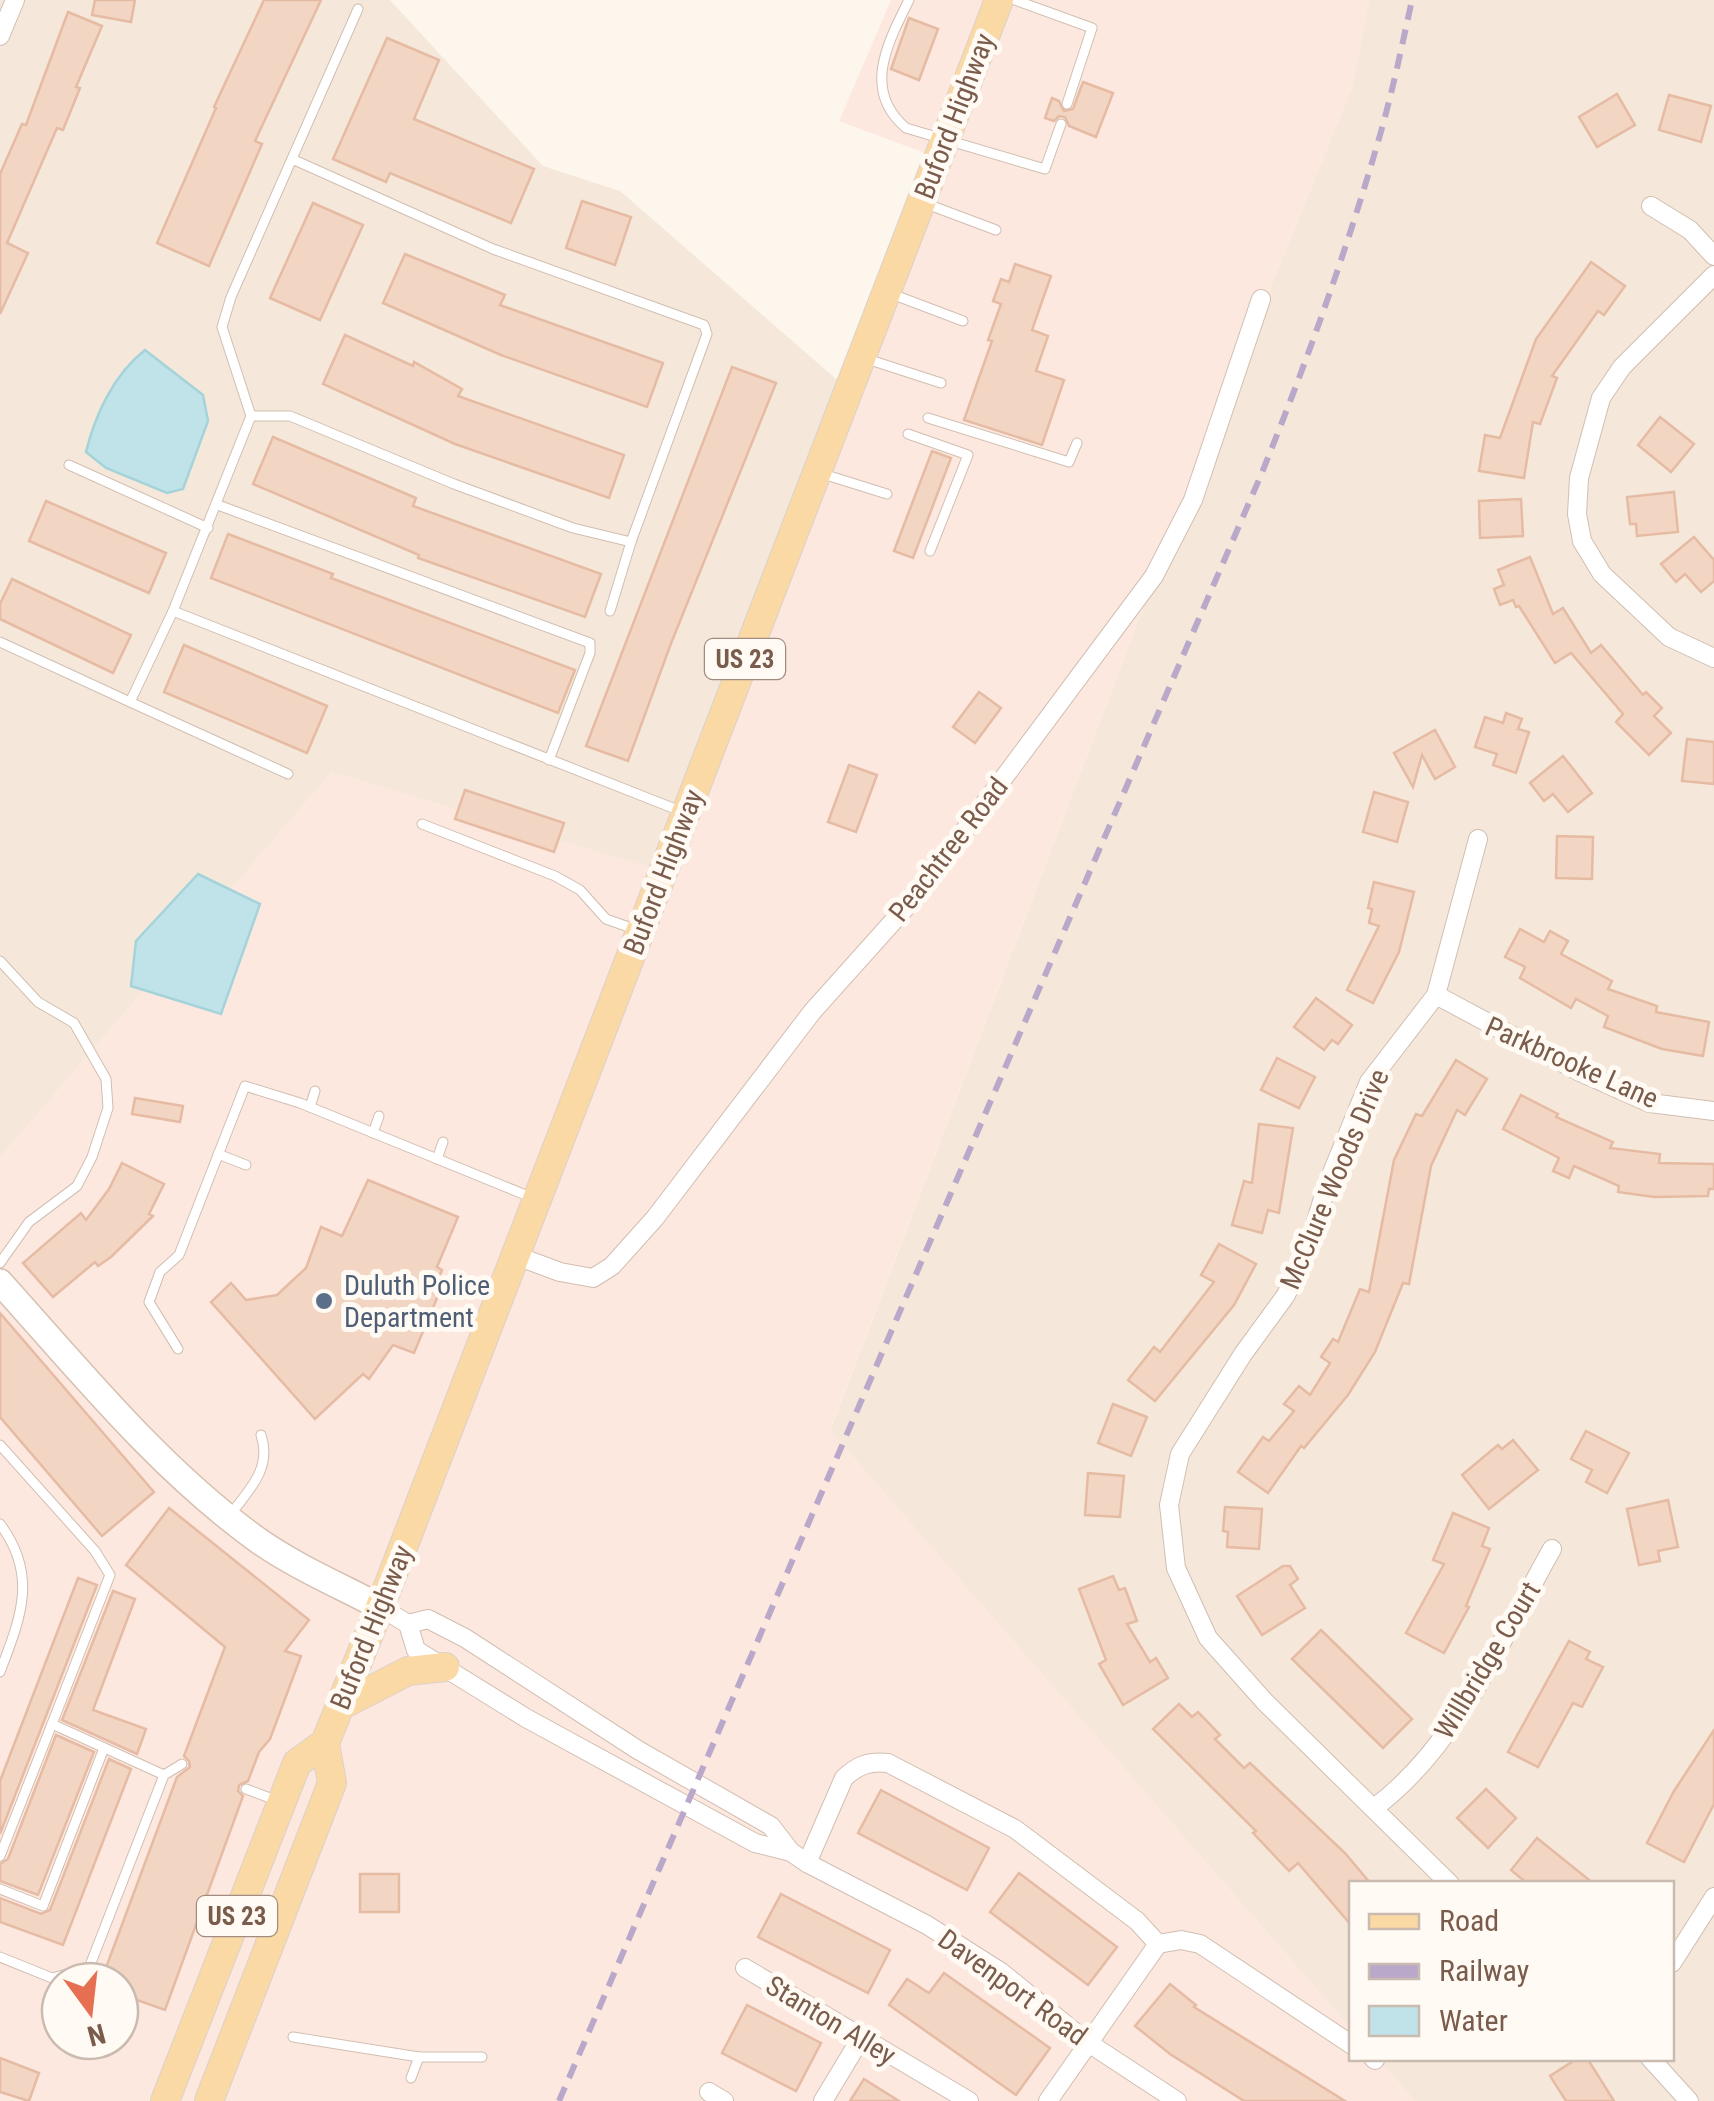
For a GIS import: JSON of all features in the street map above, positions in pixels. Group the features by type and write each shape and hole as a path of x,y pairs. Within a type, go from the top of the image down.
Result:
{"main road":[{"name":"Buford Highway","path":"209,2101 332,1783 325,1743 999,0"},
{"path":"340,1706 408,1671 444,1667"},
{"name":"Buford Highway","path":"171,2094 297,1763 325,1743"}],"street":[{"path":"0,36 14,0"},
{"path":"1652,206 1690,230 1714,256"},
{"path":"1714,275 1622,367 1602,398 1578,478 1577,514 1582,541 1602,574 1669,637 1714,658"},
{"name":"Peachtree Road","path":"514,1255 560,1272 593,1278 612,1266 655,1218 812,1012 915,897 1154,576 1193,500 1262,299"},
{"name":"McClure Woods Drive","path":"1447,1881 1265,1702 1208,1638 1176,1568 1169,1506 1180,1454 1286,1295 1308,1248 1327,1185 1369,1082 1436,995 1478,839"},
{"name":"Parkbrooke Lane","path":"1436,995 1578,1071 1650,1103 1714,1111"},
{"path":"0,1282 105,1400 186,1482 262,1543 380,1607"},
{"name":"Willbridge Court","path":"1374,1808 1402,1787 1450,1729 1552,1549"},
{"name":"Davenport Road","path":"380,1607 408,1624 416,1650 526,1718 755,1842 799,1858 928,1925 1000,1972 1087,2042 1177,2101"},
{"name":"Davenport Road","path":"408,1624 428,1619 465,1638 638,1750 771,1826 799,1858"},
{"path":"799,1858 844,1778 854,1768 871,1762 888,1763 1016,1829 1137,1921 1158,1944"},
{"path":"1674,1960 1714,1897"},
{"path":"1048,2101 1158,1944 1181,1940 1200,1944 1349,2042"},
{"name":"Stanton Alley","path":"745,1968 969,2101"},
{"path":"823,2101 862,2038"},
{"path":"1653,2061 1688,2101"}],"lane":[{"path":"909,0 882,70 884,104 906,128 1045,169 1061,124"},
{"path":"1015,0 1092,28 1067,104"},
{"path":"130,702 173,612 251,416 222,327 230,297 358,9"},
{"path":"292,159 493,249 704,325 707,334 610,611"},
{"path":"921,202 996,230"},
{"path":"886,292 963,320"},
{"path":"862,357 941,384"},
{"path":"251,416 290,416 573,528 631,542"},
{"path":"928,418 1069,462 1077,442"},
{"path":"908,434 968,456 930,552"},
{"path":"69,465 208,528"},
{"path":"817,472 888,494"},
{"path":"218,505 590,643 590,653 549,760"},
{"path":"173,612 686,812"},
{"path":"0,642 288,774"},
{"path":"422,824 555,876 580,890 606,919 640,931"},
{"path":"0,961 38,1002 74,1023 106,1079 108,1108 92,1156 76,1186 29,1222 0,1263"},
{"path":"253,1088 258,1074"},
{"path":"178,1349 149,1302 160,1272 178,1255 245,1086 310,1108 536,1199"},
{"path":"310,1108 316,1092"},
{"path":"372,1134 379,1116"},
{"path":"437,1159 443,1142"},
{"path":"218,1154 246,1164"},
{"path":"229,1517 258,1478 267,1452 261,1434"},
{"path":"0,1444 95,1551 110,1576 0,1856"},
{"path":"0,1524 20,1566 24,1609 0,1672"},
{"path":"52,1724 164,1775"},
{"path":"0,1889 43,1906 104,1748"},
{"path":"0,1957 52,1978 89,1968 164,1775 182,1764"},
{"path":"246,1788 281,1802"},
{"path":"293,2038 419,2057 482,2057"},
{"path":"354,2060 358,2048"},
{"path":"411,2078 419,2057"}],"shaded area":[{"path":"0,0 390,0 543,166 620,191 843,385 666,873 332,772 0,1158"},
{"path":"891,0 1369,0 1352,87 1184,500 830,1430 1349,2027 1349,2061 1379,2061 1415,2101 0,2101 0,1158 332,772 666,872 933,156 839,121"},
{"path":"1369,0 1714,0 1714,2101 1415,2101 1379,2061 1674,2061 1674,1881 1349,1881 1349,2027 830,1431 1184,500 1352,87"}],"water":[{"path":"145,350 203,395 208,421 183,489 167,493 106,468 86,452 107,396"},
{"path":"198,874 260,904 221,1014 131,986 136,941"}],"building":[{"path":"95,0 135,0 131,22 92,15"},
{"path":"264,0 321,0 255,141 262,144 209,266 157,243"},
{"path":"68,12 102,26 63,130 57,128 7,243 28,253 0,314 0,174 22,124 26,125"},
{"path":"909,18 938,29 919,80 891,69"},
{"path":"387,38 439,60 414,119 534,169 511,223 390,173 386,182 333,159"},
{"path":"1083,82 1113,93 1096,137 1069,126 1065,117 1054,121 1045,118 1052,98 1059,101 1064,111 1073,109"},
{"path":"1617,94 1635,125 1597,147 1579,117"},
{"path":"1669,95 1711,106 1701,142 1659,130"},
{"path":"582,201 631,217 615,265 566,248"},
{"path":"313,203 363,225 320,320 270,298"},
{"path":"405,254 505,295 500,305 663,363 647,407 501,355 383,303"},
{"path":"1591,262 1625,286 1604,315 1598,311 1552,376 1557,378 1540,424 1533,422 1524,478 1479,471 1485,435 1500,438 1536,339"},
{"path":"1015,264 1051,276 1032,330 1048,336 1036,371 1064,380 1042,445 964,420 992,341 988,340 1001,304 993,301 1001,279 1009,282"},
{"path":"345,335 413,366 414,362 462,389 458,396 624,455 609,498 455,444 323,384"},
{"path":"732,367 776,383 628,761 586,746"},
{"path":"1660,417 1694,444 1671,472 1638,445"},
{"path":"273,437 416,498 413,506 601,574 585,617 418,558 419,555 253,484"},
{"path":"932,451 951,458 913,558 894,551"},
{"path":"1674,492 1678,532 1637,536 1636,524 1630,524 1627,497"},
{"path":"1521,499 1523,536 1480,538 1479,501"},
{"path":"46,501 166,553 149,593 29,541"},
{"path":"228,534 333,574 331,578 575,670 558,713 211,578"},
{"path":"1694,537 1714,560 1714,581 1701,592 1685,574 1676,582 1661,564"},
{"path":"1530,557 1553,614 1563,608 1591,653 1601,645 1643,695 1646,692 1662,708 1654,716 1671,733 1649,755 1616,722 1623,714 1571,653 1555,663 1519,606 1513,600 1500,605 1494,589 1504,585 1498,570"},
{"path":"12,579 131,635 113,673 0,619 0,604"},
{"path":"184,645 327,706 307,753 164,692"},
{"path":"979,692 1001,708 975,743 953,727"},
{"path":"1506,713 1522,719 1518,729 1529,732 1516,773 1493,765 1497,754 1475,747 1485,717 1503,723"},
{"path":"1435,730 1455,767 1435,779 1422,755 1413,787 1394,753"},
{"path":"1687,739 1714,742 1714,784 1682,781"},
{"path":"1563,756 1592,793 1568,812 1553,794 1544,801 1530,783"},
{"path":"849,765 877,775 856,832 828,822"},
{"path":"465,790 564,823 554,852 455,819"},
{"path":"1374,792 1408,802 1397,842 1363,832"},
{"path":"1557,836 1593,837 1592,879 1556,878"},
{"path":"1374,882 1414,892 1399,952 1373,1003 1347,990 1379,926 1369,923"},
{"path":"1520,929 1544,942 1550,931 1568,941 1561,954 1612,981 1608,989 1657,1006 1656,1012 1709,1022 1703,1056 1662,1049 1604,1027 1608,1016 1576,999 1571,1008 1520,978 1525,967 1505,957"},
{"path":"1316,998 1352,1025 1338,1044 1332,1040 1324,1050 1294,1027"},
{"path":"1277,1058 1315,1077 1299,1108 1261,1090"},
{"path":"1456,1060 1487,1079 1465,1115 1457,1110 1431,1166 1409,1284 1403,1283 1375,1352 1348,1395 1304,1448 1301,1446 1268,1493 1238,1472 1263,1437 1269,1441 1294,1411 1284,1404 1299,1386 1310,1395 1330,1363 1321,1357 1333,1339 1338,1342 1360,1289 1369,1292 1394,1160 1416,1114 1422,1116"},
{"path":"1521,1095 1558,1114 1556,1117 1613,1142 1610,1148 1660,1154 1659,1163 1714,1164 1714,1189 1709,1189 1708,1196 1654,1197 1618,1192 1619,1186 1574,1166 1569,1178 1553,1171 1559,1158 1503,1129"},
{"path":"135,1098 183,1106 180,1122 132,1114"},
{"path":"1259,1124 1293,1128 1279,1213 1268,1210 1262,1233 1232,1225 1244,1181 1252,1183"},
{"path":"122,1163 164,1184 149,1214 153,1216 111,1257 98,1266 95,1262 53,1297 23,1263 81,1213 86,1220"},
{"name":"Duluth Police Department","path":"368,1180 458,1217 437,1267 442,1270 434,1289 440,1291 414,1353 393,1345 369,1379 363,1374 315,1419 211,1302 231,1283 246,1300 277,1295 306,1268 321,1227 342,1236"},
{"path":"1219,1244 1256,1264 1234,1305 1155,1401 1128,1380 1154,1347 1160,1352 1214,1282 1201,1275"},
{"path":"0,1313 154,1492 102,1536 0,1417"},
{"path":"1113,1404 1147,1417 1131,1456 1098,1443"},
{"path":"1586,1431 1629,1453 1607,1493 1586,1482 1592,1470 1571,1459"},
{"path":"1513,1440 1538,1470 1489,1509 1462,1475 1498,1445 1502,1449"},
{"path":"1088,1473 1124,1476 1120,1517 1085,1515"},
{"path":"1668,1500 1678,1547 1658,1551 1660,1561 1639,1565 1627,1509"},
{"path":"1225,1507 1262,1509 1259,1549 1227,1547 1228,1532 1223,1531"},
{"path":"169,1508 309,1620 285,1651 301,1656 270,1739 259,1752 248,1781 239,1785 243,1796 165,2010 140,2001 140,1961 108,1961 177,1777 190,1767 184,1756 225,1647 126,1565"},
{"path":"1453,1513 1489,1528 1482,1546 1490,1549 1466,1606 1469,1607 1444,1653 1406,1633 1444,1564 1433,1560"},
{"path":"1283,1566 1290,1566 1298,1579 1290,1585 1305,1608 1262,1635 1237,1596"},
{"path":"1113,1576 1119,1590 1125,1588 1137,1621 1127,1624 1150,1662 1156,1658 1168,1678 1123,1705 1099,1664 1106,1660 1079,1589"},
{"path":"78,1578 97,1585 0,1834 0,1781"},
{"path":"113,1591 135,1599 93,1710 146,1729 137,1754 62,1720"},
{"path":"1321,1630 1412,1719 1383,1748 1292,1659"},
{"path":"1569,1641 1590,1652 1586,1659 1603,1667 1582,1707 1573,1703 1538,1767 1508,1752"},
{"path":"1179,1704 1192,1717 1198,1712 1220,1735 1215,1739 1244,1768 1250,1763 1345,1853 1368,1881 1349,1881 1349,1922 1298,1863 1289,1871 1253,1833 1256,1831 1153,1729"},
{"path":"1714,1730 1714,1804 1684,1862 1647,1843 1674,1791"},
{"path":"56,1735 94,1752 38,1895 0,1881 0,1864 8,1859"},
{"path":"109,1759 131,1769 63,1945 0,1922 0,1898 41,1914 50,1910"},
{"path":"1486,1789 1516,1818 1488,1848 1457,1818"},
{"path":"881,1790 989,1848 967,1890 858,1833"},
{"path":"1537,1838 1590,1881 1524,1881 1511,1870"},
{"path":"1019,1873 1117,1947 1088,1985 990,1912"},
{"path":"360,1874 399,1874 399,1912 360,1912"},
{"path":"781,1894 890,1950 868,1993 758,1937"},
{"path":"944,1973 1050,2048 1016,2095 889,2005 907,1979 929,1993"},
{"path":"1170,1984 1194,2007 1345,2101 1244,2101 1170,2054 1135,2026"},
{"path":"747,2005 821,2043 796,2091 722,2053"},
{"path":"0,2058 39,2073 29,2101 0,2092"},
{"path":"1573,2061 1589,2061 1614,2101 1566,2101 1550,2076"},
{"path":"864,2079 899,2101 850,2101"}],"railway":[{"path":"559,2101 1261,475 1354,221 1385,118 1412,0"}],"place":[{"name":"Duluth Police Department","path":"324,1301"}]}
